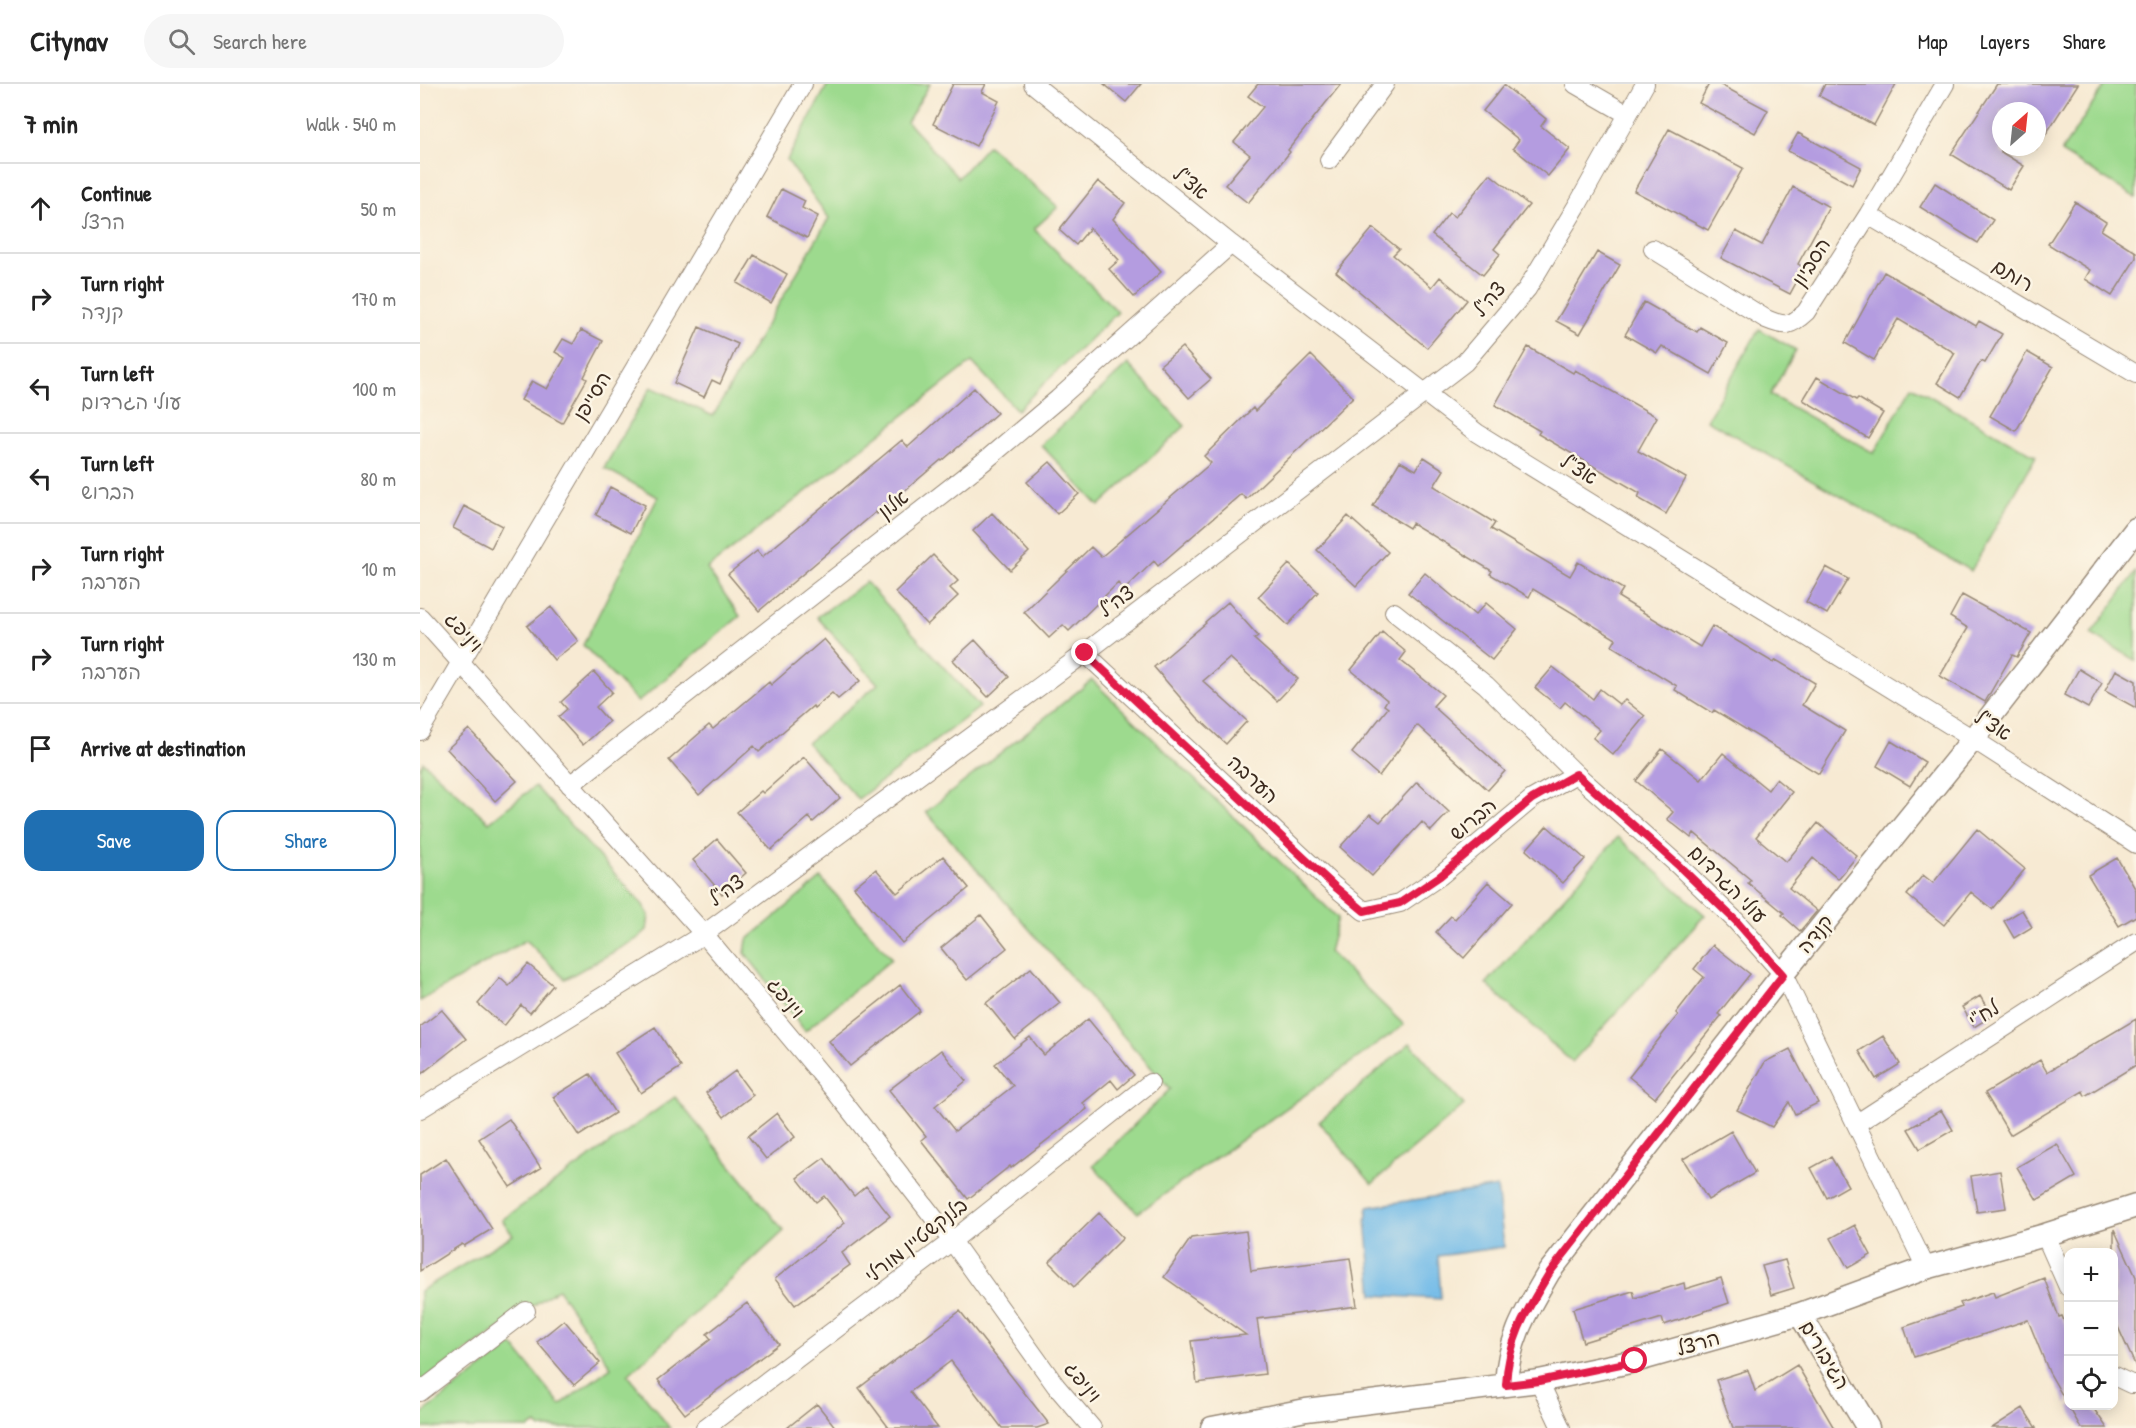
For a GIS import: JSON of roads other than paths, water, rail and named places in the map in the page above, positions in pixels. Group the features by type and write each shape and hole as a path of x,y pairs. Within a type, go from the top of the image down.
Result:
{"street":[{"name":"הסייפן","path":"420,731 803,84"},
{"name":"אצ\"ל","path":"1033,84 1230,244 1477,433 1973,739 2136,844"},
{"path":"1329,160 1385,84"},
{"path":"1575,84 1627,114"},
{"name":"צה\"ל","path":"420,1109 704,934 1085,653 1465,362 1527,289 1578,204 1644,84"},
{"name":"הסביון","path":"1653,249 1766,319 1788,325 1798,320 1806,312 1868,215 1945,84"},
{"name":"רותם","path":"1868,215 2136,374"},
{"name":"אלון","path":"570,784 987,459 1058,399 1230,244"},
{"name":"קנדה","path":"1506,1385 1507,1362 1520,1322 1550,1272 1783,975 1973,739 2136,529"},
{"name":"עולי הגרדום","path":"1394,612 1485,685 1576,774 1679,866 1736,921 1783,975 1926,1268"},
{"name":"ויניפג","path":"420,617 704,934 835,1091 952,1242 1056,1386 1092,1428"},
{"name":"הערבה","path":"1085,653 1334,886 1364,911 1400,903"},
{"name":"הברוש","path":"1400,903 1440,876 1532,799 1576,774"},
{"name":"לח\"י","path":"1856,1124 2136,942"},
{"name":"בלנקשטיין מורלי","path":"705,1428 952,1242 1150,1083"},
{"name":"הרצל","path":"1212,1428 1306,1410 1539,1381 1635,1361 1800,1314 1926,1268 2045,1235 2136,1206"},
{"path":"2045,1235 2064,1278"},
{"path":"420,1392 526,1311"},
{"name":"הגיבורים","path":"1800,1314 1868,1428"},
{"path":"2118,1378 2136,1384"},
{"path":"1539,1381 1561,1428"}],"water":[{"path":"1497,1187 1504,1247 1438,1256 1441,1299 1373,1295 1366,1220 1368,1207"}]}
